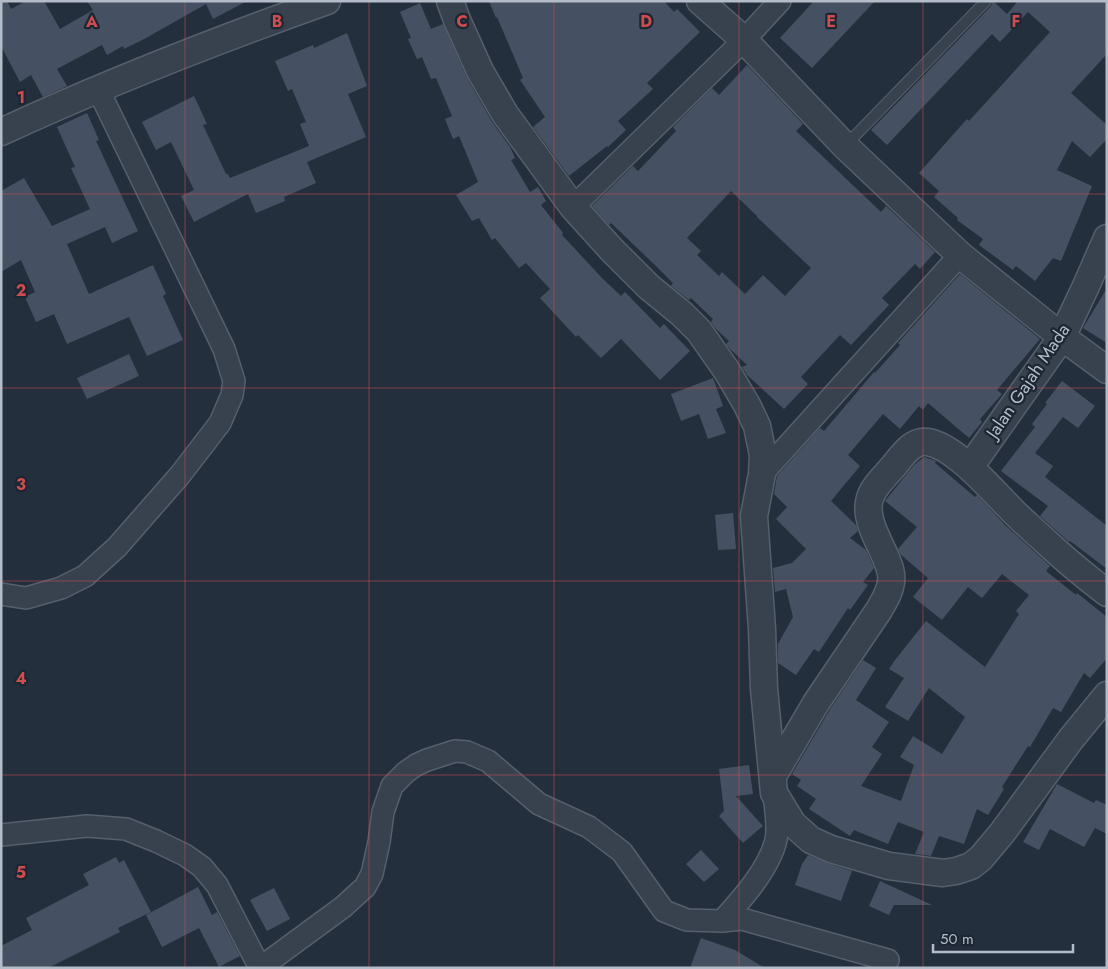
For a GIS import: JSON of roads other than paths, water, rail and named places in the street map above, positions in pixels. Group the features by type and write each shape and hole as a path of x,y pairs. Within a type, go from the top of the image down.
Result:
{"street":[{"path":"1,132 98,89 327,1"},
{"path":"450,1 480,71 505,114 573,207 617,255 699,331 716,353 747,405 756,426 763,454 762,474 756,501 755,534 764,689 776,839 770,856 746,893 722,921"},
{"path":"700,1 744,40 845,146 960,255 1062,337 1107,370"},
{"path":"573,207 744,40 780,1"},
{"path":"1,594 26,598 61,588 85,576 118,547 180,475 220,423 232,395 234,381 224,350 98,89"},
{"name":"Jalan Gajah Mada","path":"970,468 1062,337 1107,238"},
{"path":"762,474 960,255"},
{"path":"773,784 816,703 880,610 888,593 892,580 891,570 870,521 869,502 873,492 906,452 917,443 928,442 936,445 952,454 970,468 1044,540 1107,593"},
{"path":"773,784 793,824 811,840 831,849 889,866 943,873 956,871 971,866 981,858 1002,833 1071,739 1107,695"},
{"path":"1,835 87,826 126,830 156,841 185,855 202,867 216,885 260,968 343,906 365,887 372,874 383,812 392,786 406,772 427,760 456,751 467,752 488,761 539,804 589,827 622,852 664,910 687,920 722,921 742,919 888,960"}],"lane":[{"path":"845,146 986,1"}]}
